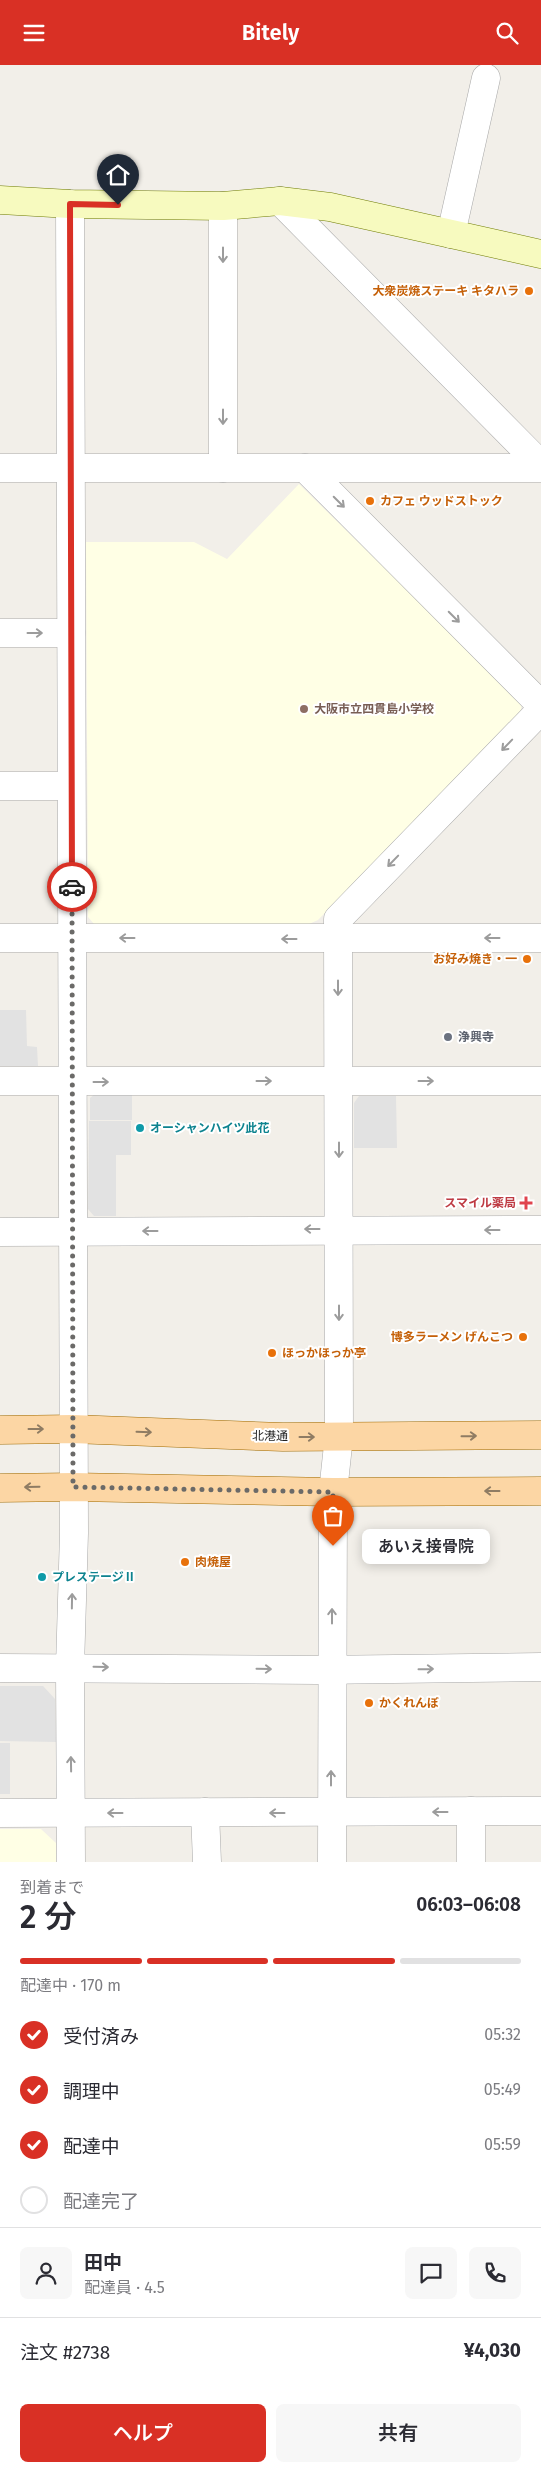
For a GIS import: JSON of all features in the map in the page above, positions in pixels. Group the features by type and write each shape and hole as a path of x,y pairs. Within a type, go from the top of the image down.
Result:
{"main road":[{"name":"北港通","path":"0,1430 72,1429 339,1437 541,1435"},
{"path":"0,1488 73,1487 333,1492 541,1491"}],"street":[{"path":"451,235 486,79"},
{"path":"0,200 70,204 223,206 280,201 330,207 541,254"},
{"path":"280,201 541,467"},
{"path":"70,204 73,1081 73,1487 70,1667 72,1862"},
{"path":"223,206 223,468"},
{"path":"0,468 541,467"},
{"path":"305,468 541,705"},
{"path":"0,633 71,633"},
{"path":"332,1862 330,1812 333,1492 339,1437 338,919 541,711"},
{"path":"0,786 71,786"},
{"path":"0,937 338,939 541,937"},
{"path":"0,1081 541,1081"},
{"path":"0,1232 339,1229 541,1230"},
{"path":"0,1668 332,1669 541,1667"},
{"path":"471,1811 471,1862"},
{"path":"0,1813 541,1811"},
{"path":"205,1812 207,1862"}],"shaded area":[{"name":"大阪市立四貫島小学校","path":"299,484 522,703 520,714 318,920 309,924 94,924 88,917 86,542 194,542 227,559"},
{"path":"0,1010 26,1010 27,1046 37,1047 38,1066 0,1066"},
{"path":"95,1094 132,1094 132,1120 90,1120 90,1098"},
{"path":"359,1096 396,1096 397,1148 354,1148 354,1103"},
{"path":"89,1121 131,1121 131,1155 116,1155 116,1216 94,1216 88,1209"},
{"path":"0,1686 43,1686 55,1699 56,1742 0,1741"},
{"path":"0,1743 10,1743 10,1794 0,1794"},
{"path":"0,1829 41,1829 56,1843 56,1862 0,1862"}],"way so far":[{"path":"72,887 73,1487 333,1492 333,1546"}],"place":[{"name":"大衆炭焼ステーキ キタハラ","path":"529,291"},
{"name":"カフェ ウッドストック","path":"370,501"},
{"name":"大阪市立四貫島小学校","path":"304,709"},
{"name":"お好み焼き・一","path":"527,959"},
{"name":"浄興寺","path":"448,1037"},
{"name":"オーシャンハイツ此花","path":"140,1128"},
{"name":"スマイル薬局","path":"526,1203"},
{"name":"博多ラーメン げんこつ","path":"523,1337"},
{"name":"ほっかほっか亭","path":"272,1353"},
{"name":"あいえ接骨院","path":"333,1546"},
{"name":"肉焼屋","path":"185,1562"},
{"name":"プレステージⅡ","path":"42,1577"},
{"name":"かくれんぼ","path":"369,1703"}],"route":[{"path":"72,887 70,204 118,205"}]}
